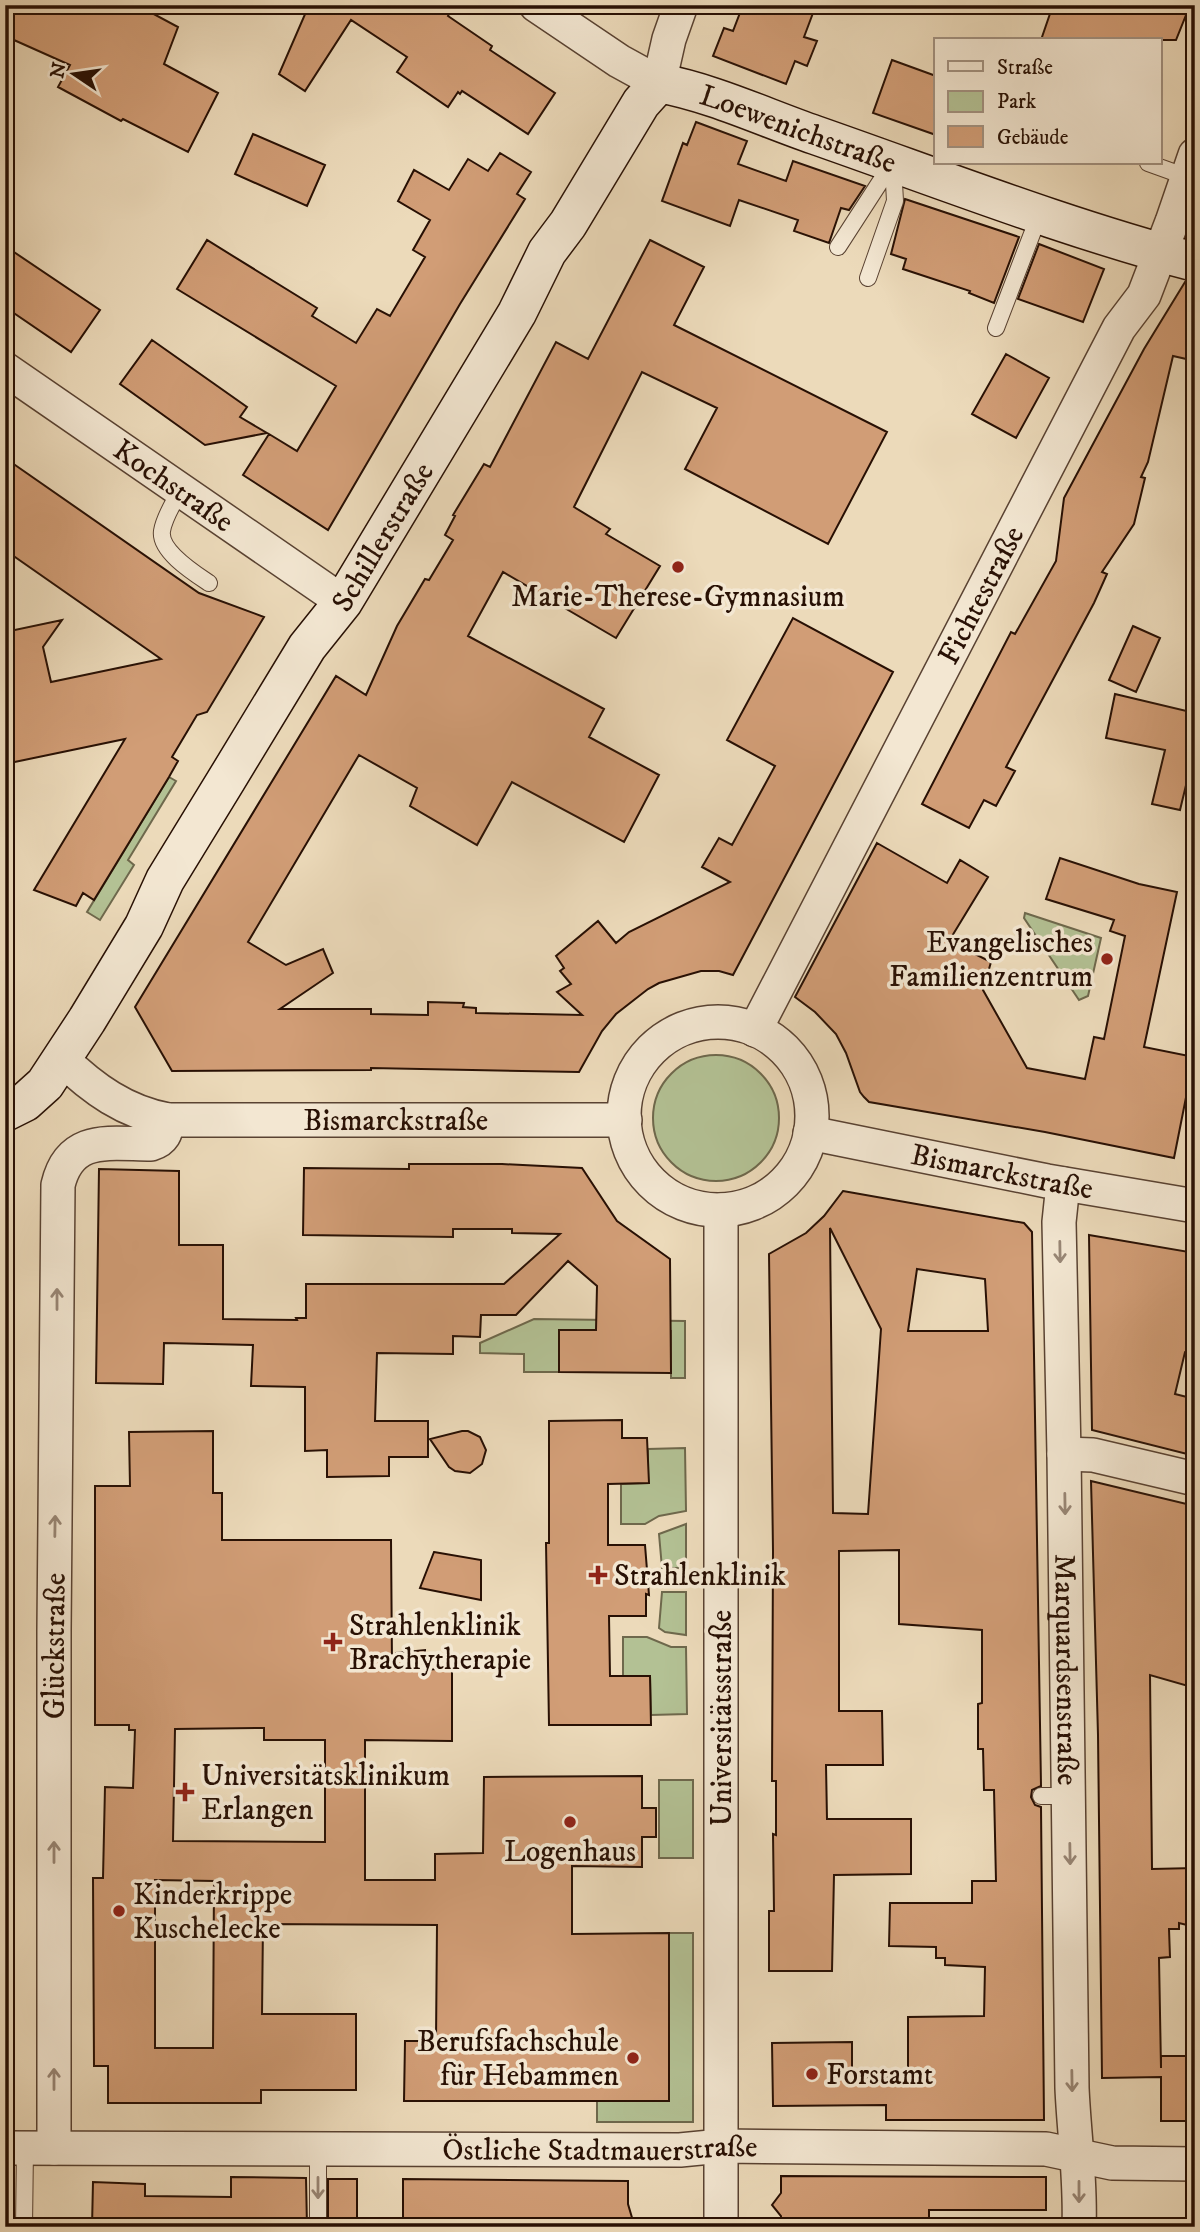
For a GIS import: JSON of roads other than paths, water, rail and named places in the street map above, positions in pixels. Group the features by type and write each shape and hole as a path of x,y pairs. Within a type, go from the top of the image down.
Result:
{"street":[{"name":"Loewenichstraße","path":"537,5 619,61 659,82 712,96 1040,213 1158,253 1195,262"},
{"name":"Schillerstraße","path":"62,1059 144,926 169,873 301,656 343,602 527,296 547,252 568,224 641,103 659,82 668,39 681,5"},
{"name":"Fichtestraße","path":"755,1030 1119,328 1144,295 1191,166"},
{"name":"Kochstraße","path":"5,369 343,602"},
{"path":"712,1022 734,1023 755,1030 780,1045 799,1068 807,1085 811,1104 810,1133 802,1158 779,1187 746,1206 721,1210 694,1207 659,1189 641,1169 626,1133 626,1098 639,1067 652,1049 670,1036 690,1027 712,1022"},
{"path":"5,1112 25,1102 45,1084 62,1059"},
{"name":"Bismarckstraße","path":"62,1059 84,1081 131,1110 168,1120 625,1120"},
{"name":"Glückstraße","path":"28,2148 54,1631 57,1204 61,1172 66,1162 78,1150 96,1144 160,1142 166,1134 168,1120"},
{"name":"Bismarckstraße","path":"810,1133 1063,1184 1195,1206"},
{"name":"Marquardsenstraße","path":"1063,1184 1059,1222 1064,1454 1055,1796 1074,2123 1079,2157 1079,2227"},
{"name":"Universitätsstraße","path":"721,1210 721,2227"},
{"path":"1064,1454 1093,1455 1195,1479"},
{"name":"Östliche Stadtmauerstraße","path":"28,2148 680,2150 721,2146 1046,2150 1112,2163 1195,2164"}],"lane":[{"path":"838,247 893,162"},
{"path":"868,278 895,201 893,162"},
{"path":"1162,164 1191,166"},
{"path":"996,328 1040,213"},
{"path":"180,490 161,533 164,543 181,563 209,583"},
{"path":"24,2227 28,2148"},
{"path":"318,2149 318,2227"}],"place":[{"name":"Marie-Therese-Gymnasium","path":"678,567"},
{"name":"Evangelisches Familienzentrum","path":"1107,959"},
{"name":"Strahlenklinik","path":"598,1575"},
{"name":"Strahlenklinik Brachytherapie","path":"333,1642"},
{"name":"Universitätsklinikum Erlangen","path":"185,1792"},
{"name":"Logenhaus","path":"570,1822"},
{"name":"Kinderkrippe Kuschelecke","path":"119,1911"},
{"name":"Berufsfachschule für Hebammen","path":"633,2058"},
{"name":"Forstamt","path":"812,2074"}]}
